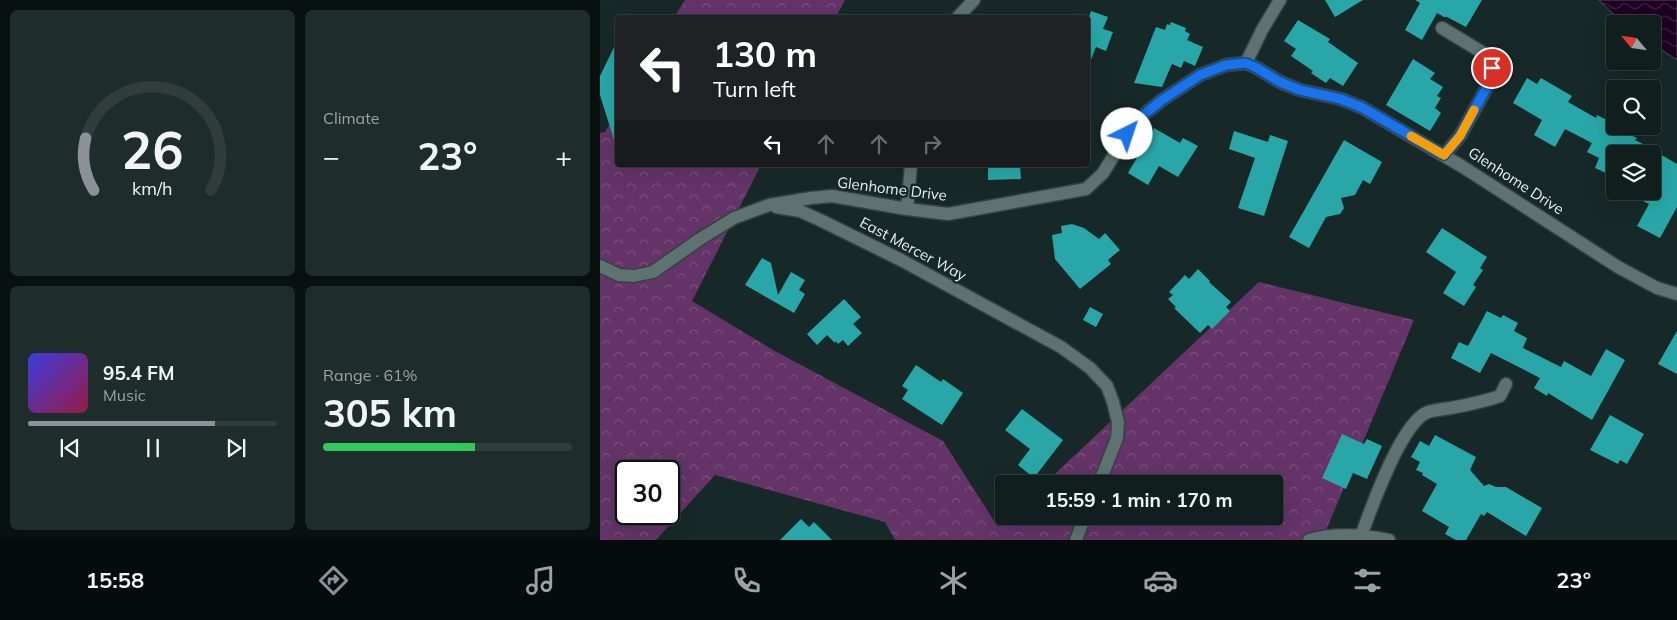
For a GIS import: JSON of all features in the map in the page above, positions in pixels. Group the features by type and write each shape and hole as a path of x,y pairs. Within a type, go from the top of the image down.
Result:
{"street":[{"path":"960,15 974,0"},
{"path":"1246,63 1262,30 1280,0"},
{"path":"1442,28 1484,54 1492,68 1491,80 1460,136 1444,155"},
{"name":"Glenhome Drive","path":"769,205 832,196 907,210 948,214 1086,190 1103,173 1127,134 1141,117 1162,100 1200,75 1226,65 1246,63 1293,87 1341,99 1363,108 1444,155 1618,267 1657,288 1677,294"},
{"path":"907,210 910,167"},
{"path":"600,266 620,274 634,276 653,272 734,218 769,205"},
{"name":"East Mercer Way","path":"769,205 800,211 901,260 1061,346 1090,368 1107,386 1118,422 1117,438 1103,475"},
{"path":"1361,536 1381,484 1408,430 1419,418 1427,412 1469,405 1500,396 1506,384"},
{"path":"1076,540 1082,525"},
{"path":"1309,540 1319,537 1361,536 1390,540"}],"green space":[{"path":"685,0 845,0 837,15 675,15"},
{"path":"615,115 615,167 760,167 692,301 773,350 943,441 998,527 1000,525 1283,525 1283,475 1054,475 1259,282 1414,320 1322,540 895,540 885,522 715,475 680,514 680,460 615,460 615,525 670,525 656,540 600,540 600,133 605,132"}],"water":[{"path":"1599,0 1677,0 1677,60 1661,49 1661,15 1615,15"}],"building":[{"path":"1325,0 1363,0 1335,17"},
{"path":"1415,0 1482,0 1466,27 1437,13 1422,40 1405,30 1420,3"},
{"path":"1091,11 1108,17 1103,29 1113,32 1106,51 1096,47 1090,62 1090,15"},
{"path":"1298,20 1330,39 1328,42 1358,63 1343,86 1330,78 1326,83 1311,73 1313,71 1291,56 1296,49 1284,41"},
{"path":"1171,22 1186,28 1185,31 1190,34 1187,40 1203,47 1195,66 1184,61 1181,68 1172,64 1162,87 1134,83 1156,27 1165,30 1167,24 1170,25"},
{"path":"615,45 614,140 600,95 600,76"},
{"path":"1413,59 1435,73 1430,79 1443,87 1437,96 1441,98 1435,108 1441,113 1430,131 1386,105"},
{"path":"1527,78 1537,84 1541,78 1572,96 1568,102 1596,118 1597,115 1606,120 1606,135 1631,135 1637,138 1635,140 1645,145 1606,145 1606,173 1595,168 1599,158 1587,152 1592,143 1565,129 1555,147 1534,135 1542,120 1513,103"},
{"path":"1154,128 1180,143 1183,138 1198,146 1178,177 1159,166 1148,185 1128,173"},
{"path":"1234,131 1268,142 1270,135 1288,141 1264,216 1238,208 1255,158 1229,149"},
{"path":"1344,140 1382,162 1370,184 1363,180 1355,195 1341,198 1344,208 1340,214 1326,217 1309,248 1289,237"},
{"path":"1661,155 1677,164 1677,207 1660,238 1637,226 1649,204 1641,200 1661,200"},
{"path":"988,167 1020,167 1021,179 988,180"},
{"path":"1072,224 1084,228 1099,239 1105,233 1120,250 1108,260 1111,264 1080,289 1055,259 1052,235 1062,233 1061,226"},
{"path":"1442,228 1487,257 1480,268 1483,270 1473,285 1476,287 1464,306 1443,293 1456,272 1426,252"},
{"path":"762,258 771,263 778,295 791,272 805,280 799,290 805,294 794,313 745,285"},
{"path":"1198,269 1231,302 1226,307 1230,311 1212,329 1208,325 1200,333 1174,308 1176,307 1168,299 1173,295 1169,292 1185,275 1189,279"},
{"path":"844,299 861,317 853,324 862,333 848,346 843,340 838,344 836,341 835,343 827,335 817,345 807,334"},
{"path":"1090,307 1103,314 1096,327 1083,320"},
{"path":"1487,311 1501,318 1503,315 1518,323 1514,331 1527,338 1523,348 1561,367 1564,361 1591,376 1606,349 1625,360 1592,420 1548,393 1547,396 1534,388 1540,378 1491,353 1480,373 1451,358 1459,342 1468,346"},
{"path":"1677,331 1677,374 1658,364"},
{"path":"916,365 941,382 943,379 963,393 942,425 902,399 908,390 902,386"},
{"path":"1022,409 1063,440 1036,475 1030,475 1018,465 1030,449 1005,430"},
{"path":"1610,415 1644,434 1627,464 1620,460 1618,464 1590,450"},
{"path":"1342,434 1364,444 1367,439 1382,446 1367,479 1353,473 1346,489 1322,478"},
{"path":"1435,435 1476,457 1470,470 1484,486 1489,484 1496,487 1506,487 1542,508 1526,536 1487,512 1484,516 1481,514 1466,540 1456,540 1445,534 1449,527 1422,511 1437,484 1416,470 1420,462 1411,457 1420,441 1429,446"},
{"path":"801,519 809,527 814,522 832,540 780,540"}],"slow traffic":[{"path":"1411,136 1444,155 1460,136 1474,110"}],"route":[{"path":"1127,134 1141,117 1162,100 1200,75 1226,65 1246,63 1280,82 1300,90 1341,99 1363,108 1444,155 1460,136 1491,80 1492,68"}]}
